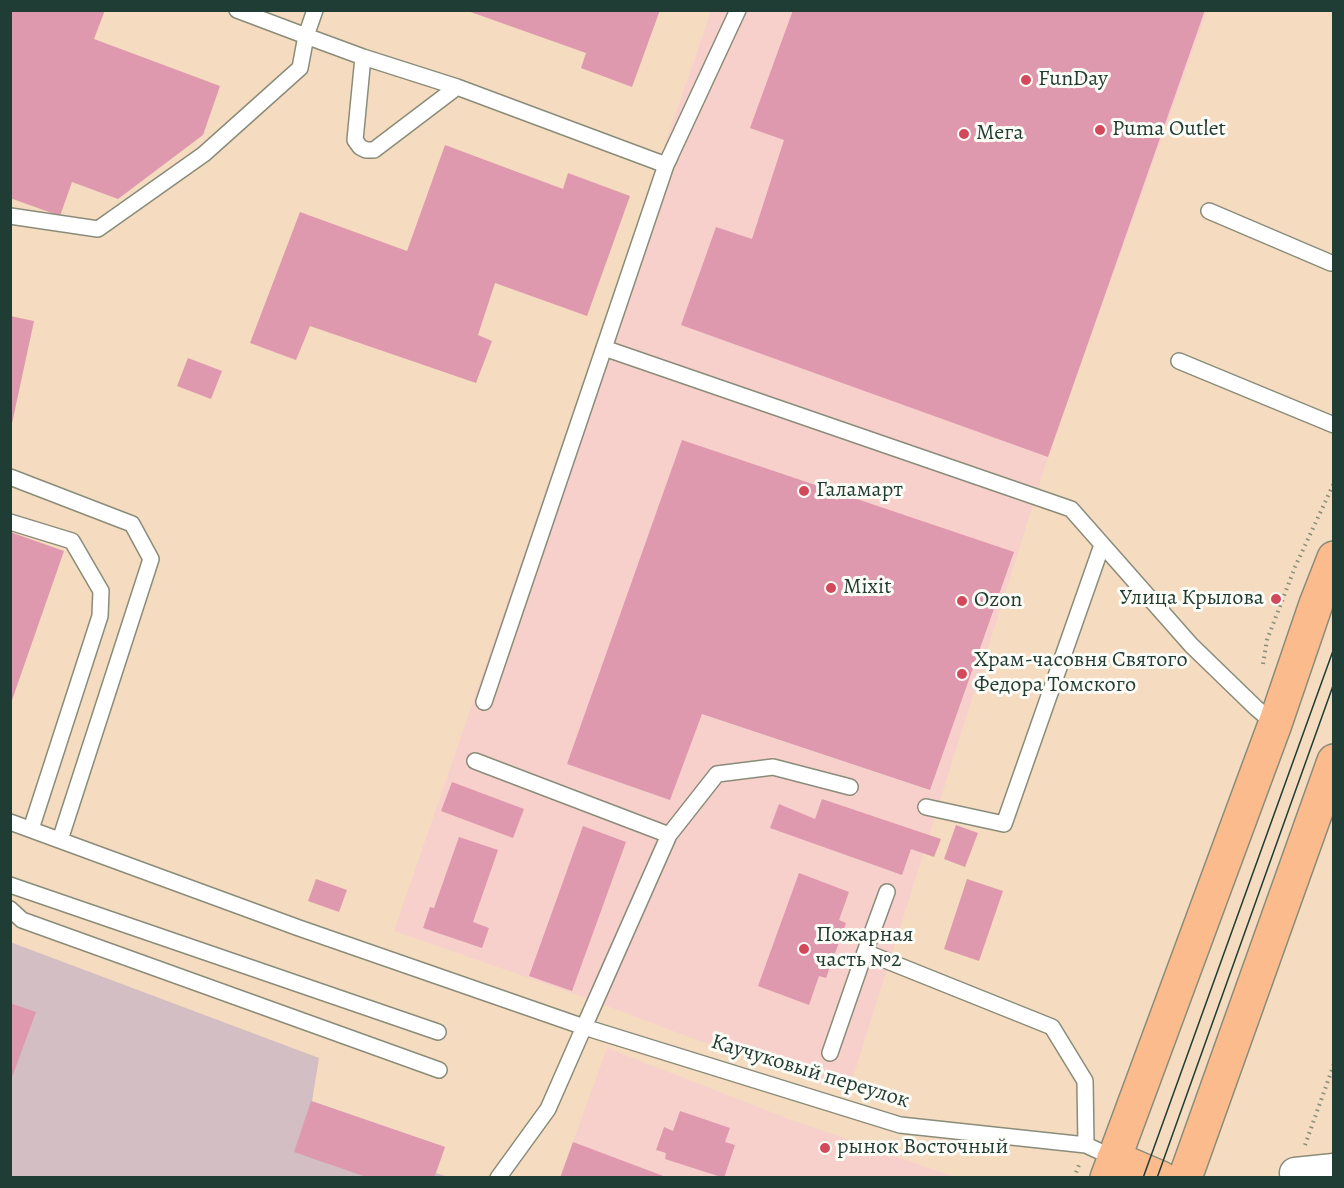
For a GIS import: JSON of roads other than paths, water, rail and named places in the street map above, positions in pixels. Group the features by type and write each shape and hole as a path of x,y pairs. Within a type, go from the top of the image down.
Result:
{"main road":[{"path":"1161,1178 1102,1160 1275,724 1316,603 1334,558"},
{"path":"1185,1178 1326,805 1332,766"}],"street":[{"path":"1295,1173 1334,1169"}],"lane":[{"path":"237,10 363,57 457,87 666,165"},
{"path":"10,216 98,229 204,154 300,68 306,36 315,10"},
{"path":"484,702 666,165 738,10"},
{"path":"363,57 356,140 360,147 366,150 374,150 457,87"},
{"path":"1209,212 1332,263"},
{"path":"604,348 1071,509 1191,645 1275,724"},
{"path":"1179,361 1334,425"},
{"path":"10,477 132,524 151,559 60,840"},
{"path":"10,522 72,541 101,591 100,616 31,829"},
{"path":"926,807 1004,824 1102,545"},
{"path":"475,761 669,835"},
{"path":"498,1178 548,1109 669,835 717,774 773,767 850,787"},
{"name":"Каучуковый переулок","path":"10,822 299,928 584,1027 900,1125 1102,1160"},
{"path":"10,885 438,1032"},
{"path":"830,1053 886,892"},
{"path":"10,909 22,920 439,1070"},
{"path":"865,952 1052,1027 1085,1081 1102,1160"}],"tram line":[{"path":"1143,1178 1334,648"},
{"path":"1157,1178 1334,683"}],"place":[{"name":"FunDay","path":"1026,80"},
{"name":"Puma Outlet","path":"1100,130"},
{"name":"Мега","path":"964,134"},
{"name":"Галамарт","path":"804,491"},
{"name":"Mixit","path":"831,588"},
{"name":"Улица Крылова","path":"1276,599"},
{"name":"Ozon","path":"962,601"},
{"name":"Храм-часовня Святого Федора Томского","path":"962,674"},
{"name":"Пожарная часть №2","path":"804,949"},
{"name":"рынок Восточный","path":"825,1148"}]}
